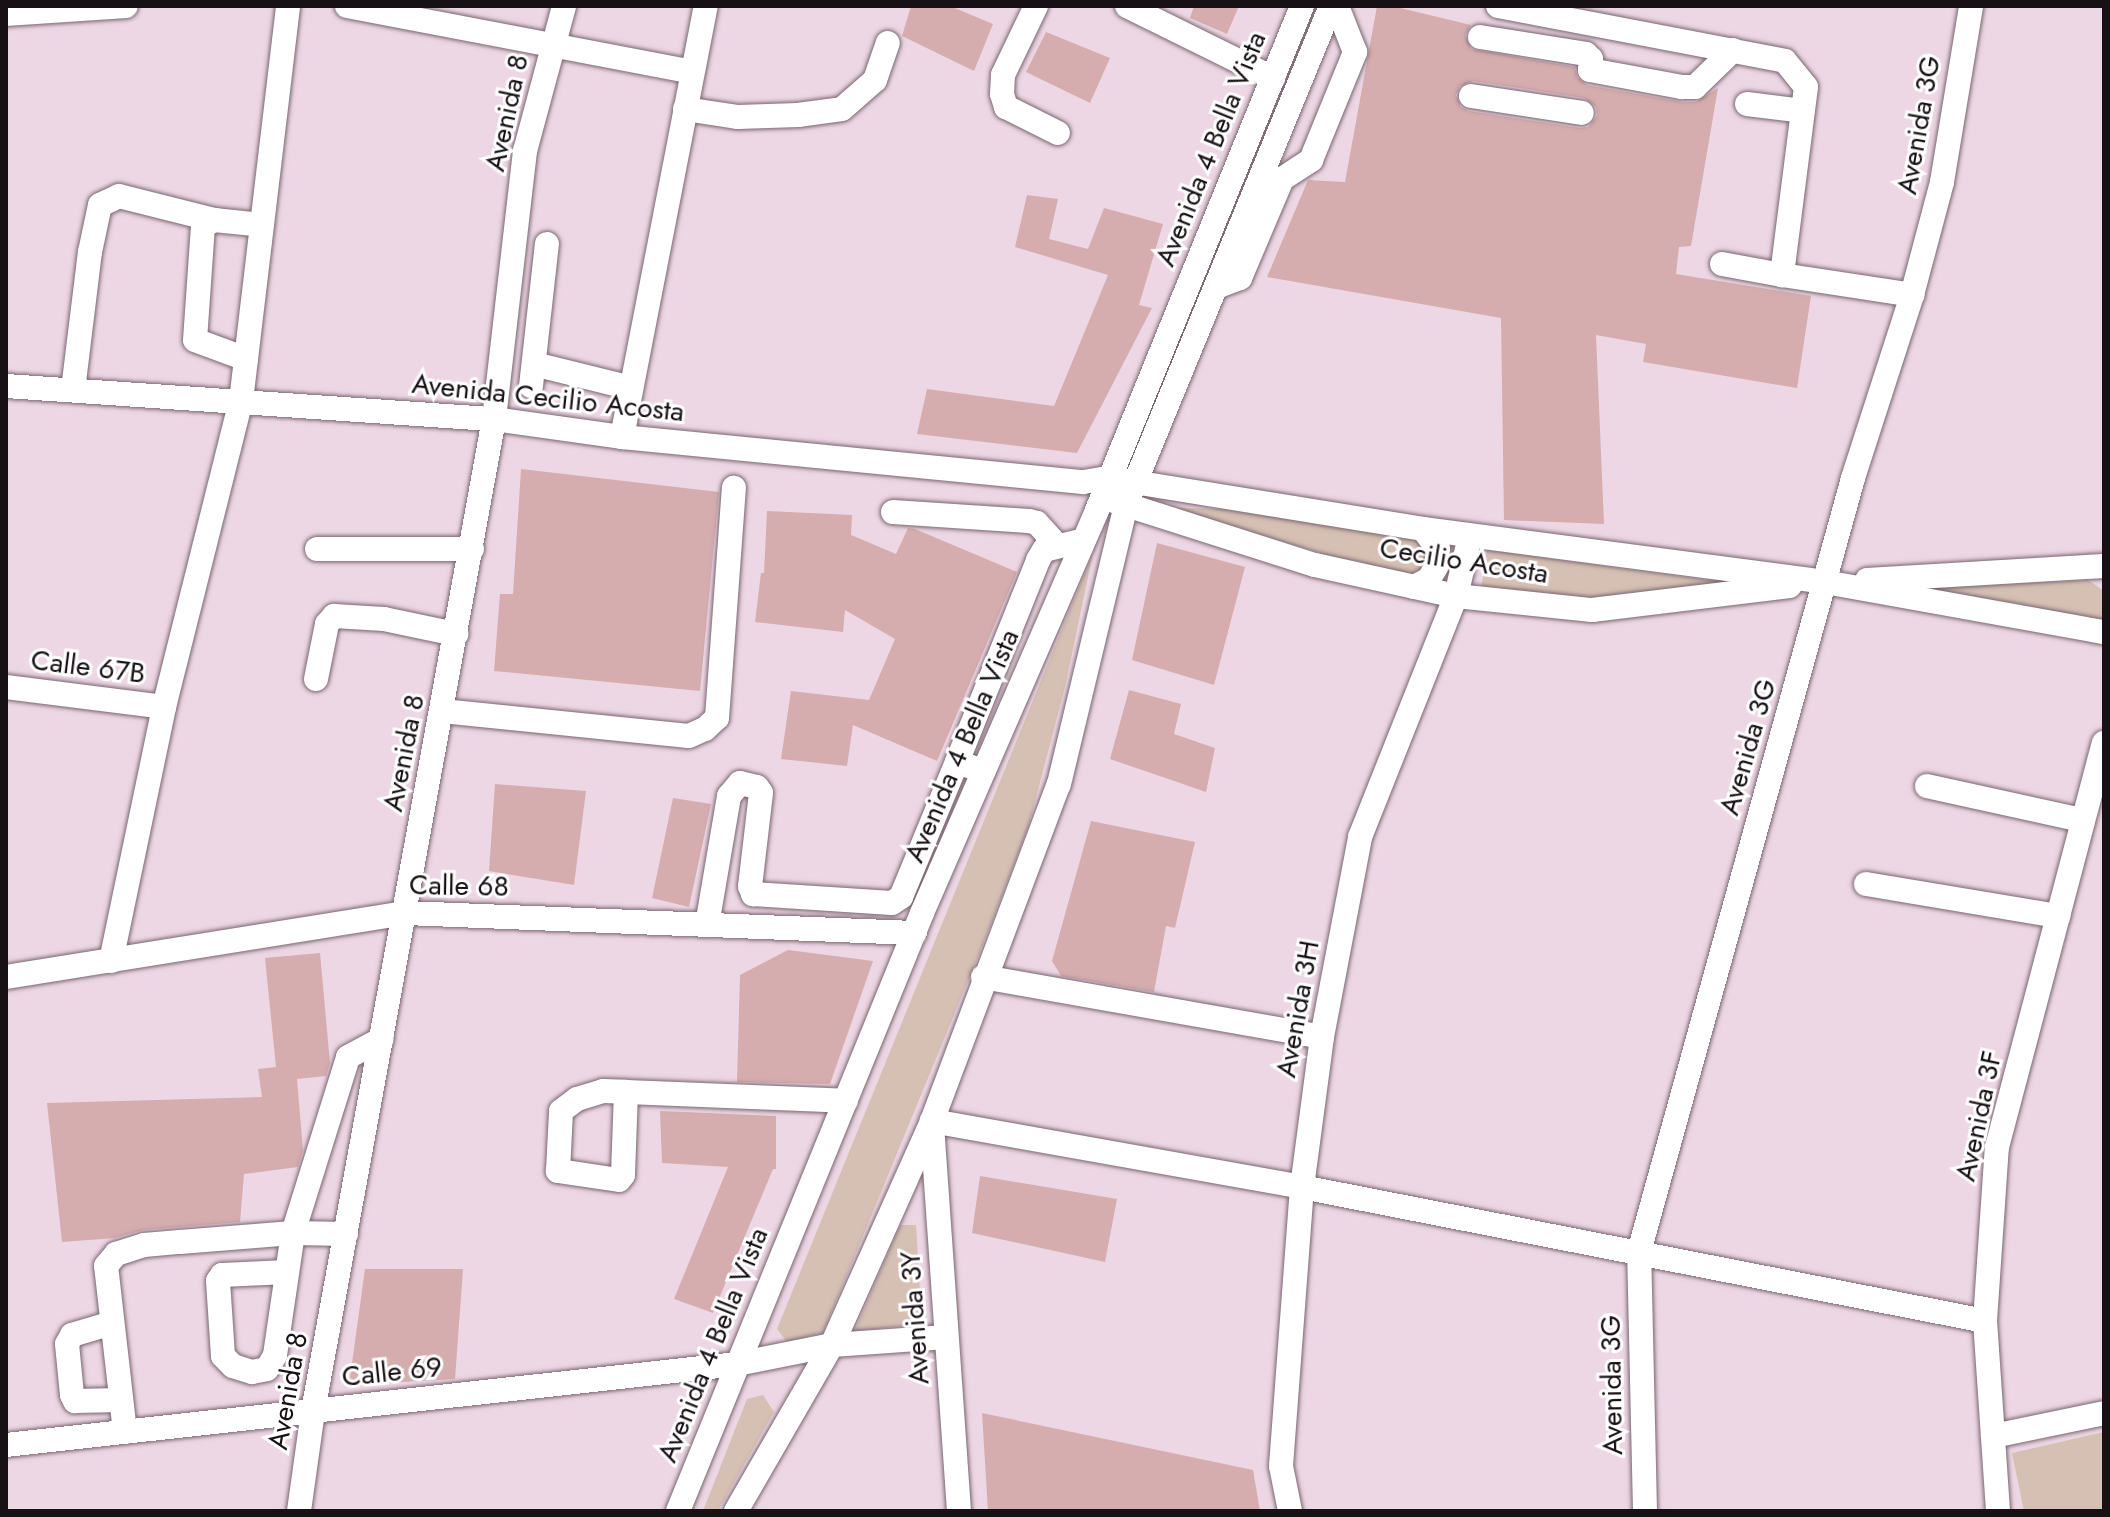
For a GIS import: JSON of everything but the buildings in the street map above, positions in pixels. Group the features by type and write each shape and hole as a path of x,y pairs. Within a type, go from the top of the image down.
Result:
{"street":[{"path":"6,14 126,6"},
{"path":"111,961 164,707 241,401 288,6"},
{"path":"347,6 474,17 552,43 692,72"},
{"name":"Avenida 8","path":"299,1511 313,1411 494,419 525,151 564,6"},
{"path":"622,437 706,6"},
{"path":"1036,6 1003,75 1002,94 1006,107 1058,133"},
{"path":"1127,6 1273,78"},
{"name":"Avenida 4 Bella Vista","path":"678,1511 915,933 1106,488 1302,6"},
{"path":"1216,287 1240,278 1282,179 1311,160 1355,52 1334,6"},
{"name":"Avenida 4 Bella Vista","path":"736,1511 832,1345 932,1121 983,977 1059,784 1126,505 1334,6"},
{"path":"1498,6 1785,61 1806,87 1782,275"},
{"name":"Avenida 3G","path":"1645,1511 1639,1252 1853,478 1912,295 1942,182 1971,6"},
{"path":"1480,37 1586,54 1591,59 1590,70 1682,87 1695,87 1733,50"},
{"path":"685,109 738,117 798,115 842,109 875,80 888,43"},
{"path":"1471,96 1582,113"},
{"path":"1747,104 1803,111"},
{"path":"73,390 90,252 100,205 119,196 214,220 262,225"},
{"path":"214,220 203,226 195,340 246,359"},
{"path":"547,244 533,375 631,388"},
{"path":"1722,264 1912,295"},
{"path":"509,304 540,307"},
{"name":"Avenida Cecilio Acosta","path":"6,386 494,419 622,437 1083,482 1106,488"},
{"name":"Cecilio Acosta","path":"1106,488 1135,482 1470,536 1825,582 2104,632"},
{"path":"442,711 689,736 705,729 717,718 734,488"},
{"name":"Cecilio Acosta","path":"1106,488 1126,505 1315,565 1456,596 1592,610 1825,582"},
{"path":"893,512 1029,521 1037,523 1057,545"},
{"path":"1414,587 1429,579 1436,567 1438,549 1423,529"},
{"name":"Avenida 3H","path":"1290,1511 1281,1466 1302,1187 1322,1037 1360,837 1456,596 1470,536"},
{"path":"707,925 729,796 735,786 751,784 761,793 750,886 753,894 892,903 901,897 1038,560 1044,550 1084,540"},
{"path":"317,549 472,549"},
{"path":"1825,582 2104,566"},
{"path":"316,679 327,624 334,616 384,619 456,634"},
{"name":"Calle 67B","path":"6,687 164,707"},
{"name":"Avenida 3F","path":"1998,1511 1985,1321 1997,1147 2104,743"},
{"path":"957,762 983,771"},
{"path":"1927,786 2082,820"},
{"path":"1866,884 2058,916"},
{"name":"Calle 68","path":"6,977 405,913 915,933"},
{"path":"983,977 1322,1037"},
{"path":"287,1272 293,1233 348,1057 382,1039"},
{"path":"626,1092 846,1101"},
{"path":"932,1121 1302,1187 1985,1321"},
{"name":"Avenida 3Y","path":"932,1121 959,1511"},
{"path":"125,1432 106,1266 116,1254 144,1245 293,1233 346,1234"},
{"path":"112,1323 72,1335 67,1344 72,1395 75,1401 121,1400"},
{"name":"Calle 69","path":"6,1445 737,1364 832,1345 946,1337"},
{"path":"1993,1436 2104,1413"}],"shaded area":[{"path":"1170,508 1233,509 1416,536 1431,553 1427,568 1412,580"},
{"path":"1487,550 1736,584 1592,602 1481,590"},
{"path":"1093,553 1065,687 1028,828 982,947 823,1333 787,1342 777,1329"},
{"path":"2088,580 2104,591 2104,621 1900,589"},
{"path":"900,1225 916,1225 922,1324 855,1331"},
{"path":"763,1395 774,1412 718,1511 703,1511 747,1399"},
{"path":"2104,1432 2104,1511 2024,1511 2012,1453"}]}
